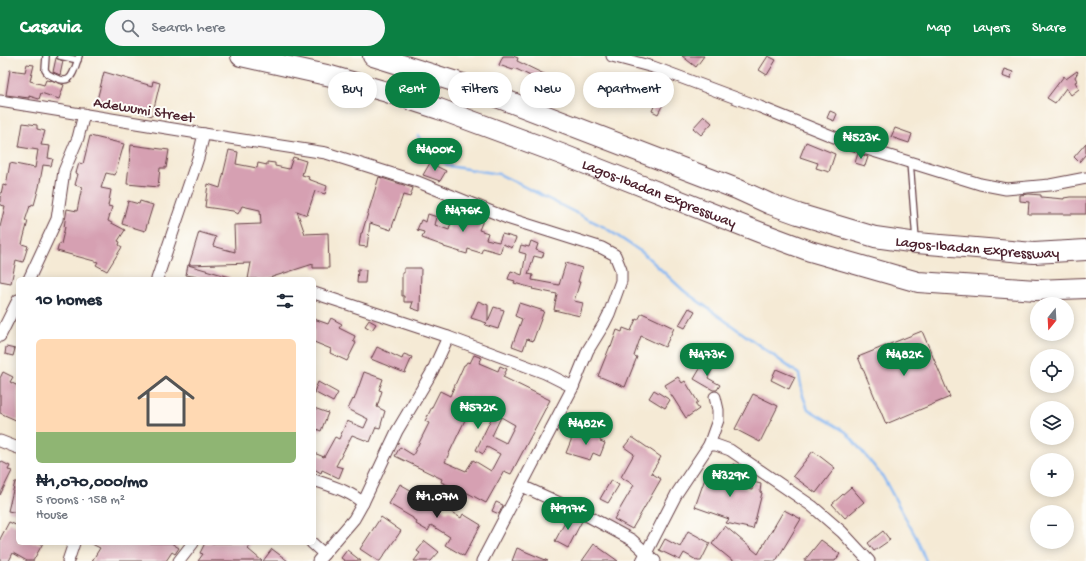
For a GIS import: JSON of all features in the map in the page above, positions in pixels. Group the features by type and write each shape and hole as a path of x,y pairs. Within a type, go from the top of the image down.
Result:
{"highway":[{"name":"Lagos-Ibadan Expressway","path":"241,56 331,76 439,109 561,154 810,251 918,282 1036,290 1086,288"},
{"name":"Lagos-Ibadan Expressway","path":"373,56 463,84 798,214 875,237 917,243 1034,252 1086,250"}],"street":[{"path":"612,56 653,67 854,144 980,184 1006,189 1050,185 1086,178"},
{"name":"Adewumi Street","path":"0,101 204,134 198,158 158,277"},
{"path":"30,277 56,219 64,171 78,138 84,114"},
{"path":"204,134 326,153 418,182 507,218 602,248 615,255 621,270 621,281 606,319 588,350 573,387 482,561"},
{"path":"316,294 448,336 545,372 573,387"},
{"path":"0,336 16,304"},
{"path":"313,545 321,557 354,519 397,431 432,372 448,336"},
{"path":"644,557 677,493 708,445 718,420 718,410 715,397"},
{"path":"0,441 16,447"},
{"path":"708,445 716,445 730,450 812,506 842,532 869,561"},
{"path":"316,481 357,497 363,503"},
{"path":"522,486 586,515 632,540 644,557 655,561"},
{"path":"68,561 73,545"},
{"path":"179,561 191,545"}],"lane":[{"path":"46,56 45,70 48,74 65,81 72,77 78,58 60,56"},
{"path":"910,162 917,243"}],"building":[{"path":"503,56 513,56 518,58 517,61 540,72 522,72 514,68 513,70 499,65"},
{"path":"682,56 704,56 696,67"},
{"path":"768,56 776,60 767,75 759,70"},
{"path":"56,58 63,61 60,75 53,72"},
{"path":"27,64 34,65 30,81 44,85 46,80 51,80 64,85 59,99 41,93 39,99 29,96 29,98 6,95 10,70 25,72"},
{"path":"1004,69 1013,72 1010,79 1002,76"},
{"path":"1077,71 1078,72 1075,77 1077,81 1075,82 1079,89 1071,95 1066,88 1055,103 1047,98 1064,76 1066,79"},
{"path":"104,72 152,86 153,81 160,83 152,116 97,100"},
{"path":"653,108 661,108 658,114 652,111"},
{"path":"830,111 837,114 834,121 827,118"},
{"path":"704,116 712,123 701,135 693,128"},
{"path":"23,123 37,125 37,129 45,131 41,145 50,146 48,158 53,159 51,166 43,165 34,205 32,204 31,207 30,206 25,221 28,221 22,244 28,246 23,262 16,260 11,283 0,281 0,227 5,206 0,205 0,198 3,185 6,186 10,163 35,168 38,150 19,147"},
{"path":"895,128 912,134 909,143 891,137"},
{"path":"90,136 124,144 115,175 106,173 101,188 111,190 108,206 112,207 108,221 125,230 118,241 120,242 119,245 122,247 107,271 96,265 98,262 57,251 59,244 61,244 67,209 77,211 82,187 75,185 78,174 76,173 79,163 83,164"},
{"path":"806,142 835,154 829,172 816,168 818,163 800,157"},
{"path":"1086,143 1086,154 1079,162 1074,157"},
{"path":"131,145 169,150 166,168 160,168 158,187 127,184"},
{"path":"229,150 238,152 236,164 257,168 258,163 267,165 267,162 275,163 275,166 289,169 293,157 306,161 302,175 309,177 308,179 327,186 325,194 315,191 307,215 297,211 305,234 328,233 329,268 313,268 313,264 272,277 248,277 251,263 189,265 199,232 216,237 213,246 235,252 234,225 261,224 260,210 242,206 238,214 233,211 205,207 208,184 220,188"},
{"path":"858,153 868,157 865,166 855,163"},
{"path":"430,163 446,171 440,181 423,175"},
{"path":"379,177 413,188 410,197 403,195 391,230 370,223 367,247 359,246 361,233"},
{"path":"1020,195 1041,195 1041,197 1064,199 1070,197 1086,197 1086,214 1028,214 1029,202 1020,201"},
{"path":"128,201 139,204 140,201 153,205 145,231 122,224"},
{"path":"453,206 484,218 479,230 488,233 486,239 499,242 502,234 516,238 512,248 503,244 500,253 483,248 481,253 468,249 467,254 422,238 424,232 417,230 421,220 426,222 428,214 437,217 435,225 449,230 453,215 450,214"},
{"path":"531,241 538,244 536,250 544,253 542,258 534,256 528,274 533,275 532,280 559,285 566,263 582,268 578,282 580,282 574,301 583,303 580,316 554,310 557,294 532,289 533,288 514,283 515,281 508,279 511,271 522,275 526,254 519,252 521,245 529,247"},
{"path":"188,265 230,277 198,277 186,275"},
{"path":"404,268 421,268 420,311 411,308 413,302 404,302 404,296 402,296 402,273 404,273"},
{"path":"358,269 366,270 365,283 357,283"},
{"path":"478,301 488,305 488,321 494,307 504,310 498,329 485,325 487,323 471,318"},
{"path":"519,303 544,311 533,341 527,339 523,350 512,346 522,319 515,316"},
{"path":"689,308 695,311 685,328 679,325"},
{"path":"642,313 674,328 665,347 641,336 634,356 637,357 625,387 598,376 617,330 622,332 623,328 631,331 636,319 638,320"},
{"path":"331,318 342,324 339,328 355,336 353,341 356,343 347,361 330,353 331,349 316,343 316,320 328,324"},
{"path":"369,320 376,324 372,330 365,326"},
{"path":"922,331 950,397 886,424 858,357"},
{"path":"6,347 15,349 13,356 5,354"},
{"path":"377,347 402,359 404,354 412,357 405,373 371,359"},
{"path":"474,355 482,358 479,363 498,371 500,366 507,369 503,377 550,400 511,474 504,471 486,503 464,491 441,482 442,479 395,456 400,447 413,455 429,423 425,421 440,391 450,396 464,365 467,362 470,363","holes":["475,399 496,409 476,450 483,454 487,447 500,454 491,471 473,460 466,471 445,462","501,417 515,425 506,443 492,436"]},
{"path":"704,362 714,366 708,378 720,385 717,390 713,390 694,379"},
{"path":"776,369 795,377 789,389 771,380"},
{"path":"3,372 13,377 10,382 16,385 16,420 0,413 0,378"},
{"path":"364,372 383,379 379,390 382,391 377,407 385,411 380,428 376,427 370,442 352,435 336,466 343,468 339,478 322,470 321,473 316,470 316,454 324,457 335,437 339,439 347,421 364,428 368,419 348,409 353,399 354,400"},
{"path":"678,377 682,383 685,381 698,402 695,404 699,409 686,418 665,385"},
{"path":"318,382 338,393 333,402 316,393"},
{"path":"654,390 670,400 665,408 649,398"},
{"path":"753,394 778,406 760,442 735,429"},
{"path":"316,409 328,413 321,431 316,429"},
{"path":"583,431 601,437 600,441 605,443 600,456 593,453 590,460 566,453 572,438 574,439 577,432 582,434"},
{"path":"632,437 661,457 651,473 661,479 632,529 614,519 634,485 621,477 634,454 624,447"},
{"path":"813,451 835,468 816,493 793,476"},
{"path":"0,461 10,466 8,470 12,471 0,495"},
{"path":"733,464 742,467 735,486 752,490 753,482 761,484 760,492 762,493 753,529 726,523 729,519 695,507 709,467 730,474"},
{"path":"611,480 619,485 608,503 600,499"},
{"path":"15,482 16,482 16,513 8,511"},
{"path":"400,484 414,492 413,494 428,502 431,502 447,512 448,510 461,518 463,514 481,525 464,556 445,545 450,537 431,525 428,531 416,524 417,522 413,518 389,504"},
{"path":"851,487 864,502 845,518 832,504"},
{"path":"496,502 503,505 499,514 492,511"},
{"path":"784,510 801,519 776,561 733,561 712,544 725,526 758,554"},
{"path":"569,515 582,521 568,548 555,541"},
{"path":"381,517 401,531 380,561 378,561 360,549"},
{"path":"9,522 16,525 16,545 42,545 33,561 27,561 13,553 9,561 0,561 0,539"},
{"path":"688,531 710,543 701,561 698,561 684,553 680,560 659,550 665,539 680,547"},
{"path":"883,531 890,540 874,551 868,543"},
{"path":"821,540 840,554 835,561 804,561"},
{"path":"425,541 439,552 431,561 414,561 420,553 417,551"},
{"path":"594,544 618,561 582,561"},
{"path":"94,545 174,545 179,548 175,554 172,552 166,561 92,561 100,548"},
{"path":"204,545 250,545 248,549 262,561 198,561 203,554 200,553"},
{"path":"517,548 548,561 512,561"},
{"path":"272,549 288,561 263,561"},
{"path":"347,550 361,561 345,561 341,558"}],"waterway":[{"path":"418,136 448,166 499,174 604,227 643,253 684,291 799,374 803,396 808,409 846,432 883,477 917,539 926,561"}]}
